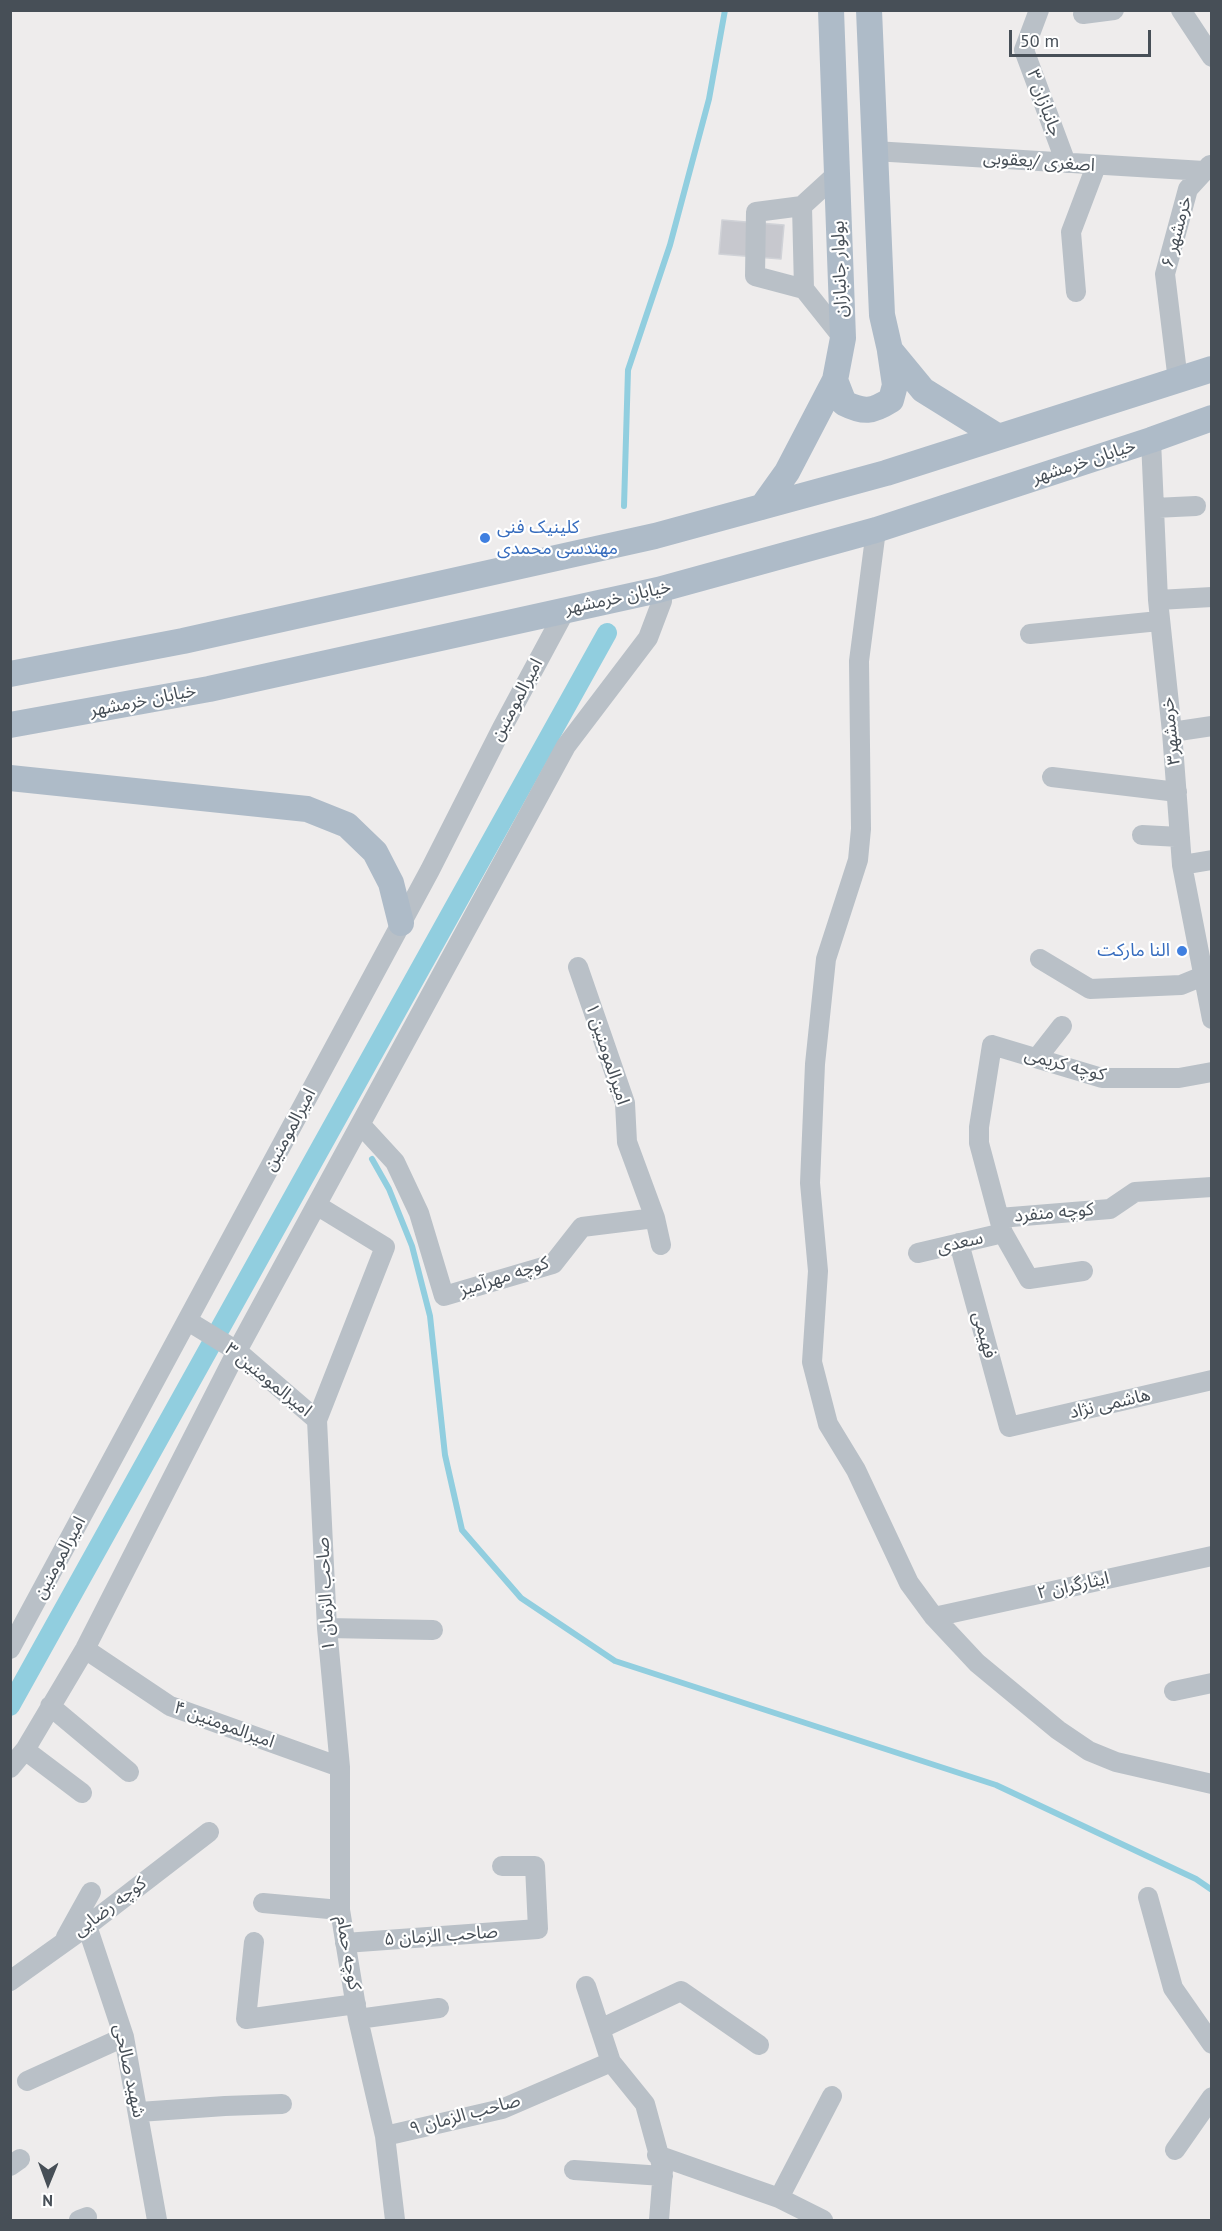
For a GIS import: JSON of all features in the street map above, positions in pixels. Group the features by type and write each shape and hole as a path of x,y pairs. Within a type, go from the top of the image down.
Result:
{"main road":[{"name":"بولوار جانبازان","path":"762,507 788,472 836,380 843,338 831,10"},
{"path":"836,380 844,403 857,410 875,410 891,400 894,385 890,350 882,315 869,10"},
{"path":"890,350 923,390 997,436"},
{"path":"10,674 183,641 588,551 762,507 886,473 1212,369"},
{"name":"خیابان خرمشهر","path":"10,725 209,688 658,590 876,530 1212,418"},
{"path":"10,778 307,809 347,825 375,852 391,883 401,923"}],"street":[{"name":"جانبازان ۳","path":"1039,10 1024,50 1066,163"},
{"path":"1083,14 1114,10"},
{"path":"1181,10 1212,57"},
{"name":"اصغری /یعقوبی","path":"874,151 1096,166 1208,167"},
{"path":"1076,291 1071,232 1096,166"},
{"name":"خرمشهر ۶","path":"1178,381 1165,274 1188,189 1208,167"},
{"path":"837,174 802,206 756,212 755,276 804,289 843,338"},
{"path":"802,206 804,289"},
{"name":"خرمشهر۳","path":"1151,440 1159,621 1172,732 1182,865 1212,1018"},
{"path":"1154,508 1196,506"},
{"path":"876,530 859,661 861,829 858,860 826,959 815,1064 810,1183 818,1271 812,1362 828,1424 856,1470 909,1583 934,1617 977,1663 1058,1730 1089,1751 1116,1762 1212,1784"},
{"path":"10,1768 25,1750 85,1649 237,1351 318,1206 566,746 648,638 662,601 658,590"},
{"path":"1158,600 1212,597"},
{"name":"امیرالمومنین","path":"10,1649 401,923 566,609"},
{"path":"1030,634 1159,621"},
{"path":"1172,732 1212,726"},
{"path":"1052,777 1177,792"},
{"path":"1142,835 1180,837"},
{"path":"1182,865 1212,860"},
{"path":"1040,959 1090,989 1181,985 1203,976"},
{"name":"امیرالمومنین ۱","path":"578,967 625,1103 627,1142 655,1218 661,1245"},
{"path":"1037,1058 1062,1026"},
{"name":"کوچه کریمی","path":"1001,1226 979,1143 979,1126 992,1045 1102,1078 1179,1078 1212,1072"},
{"name":"کوچه مهرآمیز","path":"361,1125 395,1162 419,1213 444,1296 553,1264 582,1227 655,1218"},
{"name":"کوچه منفرد","path":"1001,1226 1110,1209 1135,1192 1212,1187"},
{"path":"317,1420 385,1247 318,1206"},
{"path":"1001,1226 1029,1279 1083,1271"},
{"name":"سعدی","path":"918,1253 959,1243 1001,1226"},
{"name":"فهیمی","path":"959,1243 1009,1427"},
{"name":"امیرالمومنین ۳","path":"188,1321 237,1351 317,1420"},
{"name":"هاشمی نژاد","path":"1009,1427 1212,1380"},
{"name":"صاحب الزمان ۱","path":"317,1420 327,1628 340,1767"},
{"name":"ایثارگران ۲","path":"934,1617 1212,1556"},
{"path":"327,1628 433,1630"},
{"name":"امیرالمومنین ۴","path":"85,1649 170,1707 340,1767"},
{"path":"1174,1691 1212,1683"},
{"path":"50,1706 129,1772"},
{"path":"25,1750 82,1793"},
{"name":"کوچه حمام","path":"340,1767 340,1910 357,2011 385,2136"},
{"name":"کوچه رضایی","path":"10,1981 87,1926 209,1832"},
{"name":"صاحب الزمان ۵","path":"345,1943 538,1929 535,1866 502,1866"},
{"path":"63,1942 91,1892"},
{"path":"1148,1897 1173,1988 1212,2044"},
{"path":"263,1903 340,1910"},
{"name":"شهید صالحی","path":"87,1926 124,2037 157,2220"},
{"path":"254,1942 246,2019 439,2008"},
{"path":"586,1986 611,2062 645,2104 663,2176 658,2220"},
{"path":"600,2029 681,1991 759,2045"},
{"path":"27,2081 124,2037"},
{"name":"صاحب الزمان ۹","path":"385,2136 502,2109 611,2062"},
{"path":"779,2198 832,2096"},
{"path":"1175,2150 1212,2097"},
{"path":"139,2112 282,2104"},
{"path":"385,2136 395,2220"},
{"path":"657,2155 779,2198 823,2220"},
{"path":"574,2170 663,2176"}],"building":[{"path":"722,220 784,225 781,259 719,254"}],"waterway":[{"path":"624,506 628,370 670,245 709,99 725,10"},
{"path":"10,1706 607,633"},
{"path":"372,1159 389,1189 412,1246 430,1316 445,1455 462,1530 521,1598 615,1661 996,1785 1196,1879 1212,1890"}],"place":[{"name":"کلینیک فنی مهندسی محمدی","path":"485,538"},
{"name":"النا مارکت","path":"1182,951"}]}
